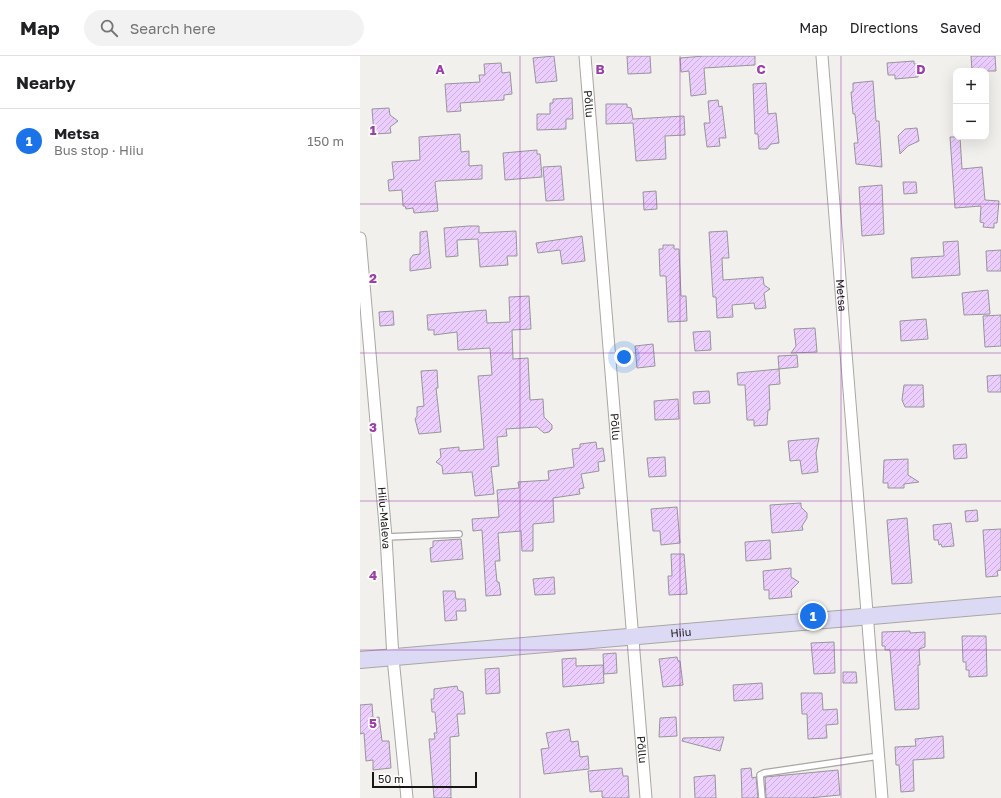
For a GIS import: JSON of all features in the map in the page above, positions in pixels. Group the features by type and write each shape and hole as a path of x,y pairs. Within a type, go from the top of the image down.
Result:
{"street":[{"name":"Põllu","path":"585,56 646,798"},
{"name":"Metsa","path":"822,56 882,798"},
{"name":"Hiiu-Maleva","path":"360,238 386,537 393,658 407,798"},
{"name":"Hiiu","path":"360,660 1001,606"}],"lane":[{"path":"386,537 459,534"},
{"path":"762,798 760,775 764,773 878,756"}],"building":[{"path":"554,56 557,81 536,83 533,58"},
{"path":"627,56 650,56 651,73 628,74"},
{"path":"704,56 755,56 755,65 704,68 706,94 691,96 689,71 681,72 680,58"},
{"path":"971,56 995,56 996,71 989,71 989,68 972,68"},
{"path":"914,61 914,64 918,64 918,77 895,79 895,75 888,75 887,63"},
{"path":"501,63 502,73 510,72 512,94 504,95 504,100 460,103 461,111 447,112 445,84 480,82 479,75 485,75 484,64"},
{"path":"873,81 876,121 879,121 882,167 856,164 854,143 858,143 851,92 853,92 853,83"},
{"path":"766,83 768,114 776,113 779,143 771,144 767,149 759,149 758,134 755,134 753,84"},
{"path":"572,98 573,119 566,119 566,129 537,130 537,114 550,114 550,103 553,103 553,99"},
{"path":"718,100 719,107 722,106 726,138 719,138 720,146 707,147 704,123 710,123 708,101"},
{"path":"606,104 627,104 627,107 631,108 633,119 684,116 685,135 665,136 666,159 636,161 633,123 606,124"},
{"path":"389,108 390,115 398,121 390,127 391,133 374,134 372,109"},
{"path":"917,128 919,141 908,146 900,154 898,136 905,129"},
{"path":"460,134 461,152 469,151 469,166 482,165 482,179 435,182 438,211 414,213 413,208 406,209 405,206 403,206 402,190 389,191 388,180 394,179 392,162 420,160 419,137"},
{"path":"950,137 953,137 953,140 960,140 962,169 982,167 985,200 999,201 997,223 994,223 994,228 983,227 984,223 980,222 981,206 955,208"},
{"path":"537,150 537,154 540,154 542,177 505,180 503,153"},
{"path":"561,166 564,200 546,201 543,167"},
{"path":"903,182 916,182 917,193 904,194"},
{"path":"882,185 884,234 862,236 859,187"},
{"path":"656,191 657,209 644,210 643,192"},
{"path":"479,226 479,233 516,231 517,256 507,256 508,265 480,267 478,239 457,240 458,256 446,257 444,228"},
{"path":"427,231 431,268 410,271 410,259 413,255 420,254 420,232"},
{"path":"727,231 729,258 722,258 723,280 763,277 764,285 770,289 764,293 766,308 755,309 754,303 732,305 733,317 717,318 716,297 713,297 709,232"},
{"path":"582,236 585,261 562,264 560,250 538,253 536,243"},
{"path":"958,241 960,275 912,278 911,258 944,256 943,242"},
{"path":"663,245 674,245 674,249 679,249 681,296 686,296 687,321 668,322 666,276 660,276 659,249 663,249"},
{"path":"1001,250 1001,271 987,271 986,251"},
{"path":"988,290 990,314 964,315 962,293"},
{"path":"529,296 531,329 512,330 513,359 528,358 530,400 543,399 544,417 552,425 552,429 549,432 544,433 537,427 506,429 507,436 497,437 499,466 491,467 494,494 475,496 472,472 443,474 442,466 436,462 441,457 440,449 459,447 459,451 484,449 478,376 492,375 490,348 458,350 457,332 434,335 434,330 428,330 427,315 486,310 487,323 510,322 509,297"},
{"path":"393,311 394,325 380,326 379,312"},
{"path":"1001,315 1001,346 985,347 983,316"},
{"path":"926,319 928,339 901,341 900,321"},
{"path":"815,328 817,352 791,353 796,346 794,329"},
{"path":"710,331 711,350 695,351 693,332"},
{"path":"653,344 655,366 637,368 635,346"},
{"path":"797,355 798,367 779,369 778,356"},
{"path":"779,369 780,384 769,385 770,410 768,410 767,425 754,426 754,420 747,420 745,385 738,385 737,373"},
{"path":"437,370 438,388 436,388 441,432 419,434 415,419 417,416 417,407 424,406 421,371"},
{"path":"1001,375 1001,392 988,392 987,376"},
{"path":"904,385 923,385 924,407 905,407 902,400"},
{"path":"709,391 710,403 694,404 693,392"},
{"path":"678,399 679,419 655,420 654,401"},
{"path":"819,438 816,453 818,472 802,474 800,460 790,461 788,441"},
{"path":"596,442 597,449 603,448 605,461 598,462 599,471 581,474 584,488 579,489 580,494 553,498 554,522 533,524 533,551 522,551 521,531 498,533 500,561 495,561 497,582 499,582 501,595 486,596 482,530 473,531 472,519 499,517 497,490 519,488 518,482 549,480 548,471 574,467 572,449 580,448 580,444"},
{"path":"966,444 967,458 954,459 953,445"},
{"path":"665,457 666,476 649,477 647,458"},
{"path":"908,459 908,475 919,482 904,484 904,488 888,488 888,483 883,483 884,460"},
{"path":"801,503 801,507 807,513 807,518 802,526 803,530 772,533 770,505"},
{"path":"677,507 680,543 661,545 660,531 653,531 651,509"},
{"path":"977,510 978,521 966,522 965,511"},
{"path":"907,518 912,583 892,584 887,520"},
{"path":"951,523 954,546 942,547 941,544 939,545 938,540 934,540 933,525"},
{"path":"1001,529 1001,570 997,571 998,576 986,577 983,530"},
{"path":"461,539 463,559 431,562 430,548 433,547 433,541"},
{"path":"770,540 771,559 746,561 745,542"},
{"path":"671,554 684,554 687,594 669,595 668,576 672,576"},
{"path":"791,568 791,577 799,582 791,590 792,597 769,599 769,590 764,590 763,571"},
{"path":"554,577 555,594 535,595 533,579"},
{"path":"443,591 455,591 456,599 465,599 466,611 456,611 457,620 445,621"},
{"path":"910,631 910,633 925,632 925,647 919,649 919,709 895,710 890,650 885,650 885,646 882,646 882,632"},
{"path":"962,636 986,636 987,676 969,677 969,670 966,670 966,662 963,662"},
{"path":"834,642 835,673 814,674 811,643"},
{"path":"616,653 617,673 604,674 603,654"},
{"path":"677,657 678,661 680,661 683,685 663,687 659,659"},
{"path":"576,658 576,666 603,665 604,683 563,687 562,659"},
{"path":"499,668 500,693 486,694 485,669"},
{"path":"843,672 856,672 857,683 843,683"},
{"path":"762,683 763,699 734,701 733,685"},
{"path":"457,686 458,690 463,692 465,714 457,714 459,736 450,737 451,798 434,798 429,739 435,739 434,733 437,733 435,712 432,712 431,699 434,699 434,689"},
{"path":"801,693 822,693 823,710 837,709 838,724 826,725 827,738 808,739 807,714 802,714"},
{"path":"372,704 373,718 379,717 382,741 389,741 391,768 373,770 373,760 366,761 364,733 360,734 360,705"},
{"path":"676,717 677,736 659,737 660,718"},
{"path":"569,729 571,742 578,741 580,757 588,756 589,769 544,774 541,749 549,748 546,733"},
{"path":"943,736 944,758 913,760 914,791 901,792 899,765 896,765 895,747 916,746 915,739"},
{"path":"724,737 720,751 682,741 683,738"},
{"path":"622,768 623,776 628,776 629,798 606,798 602,797 602,791 590,792 588,771"},
{"path":"751,768 752,778 756,777 758,798 742,798 741,769"},
{"path":"838,770 840,795 809,798 766,798 765,777"},
{"path":"715,775 716,798 695,798 694,777"}],"place":[{"name":"Metsa","path":"813,616"}]}
